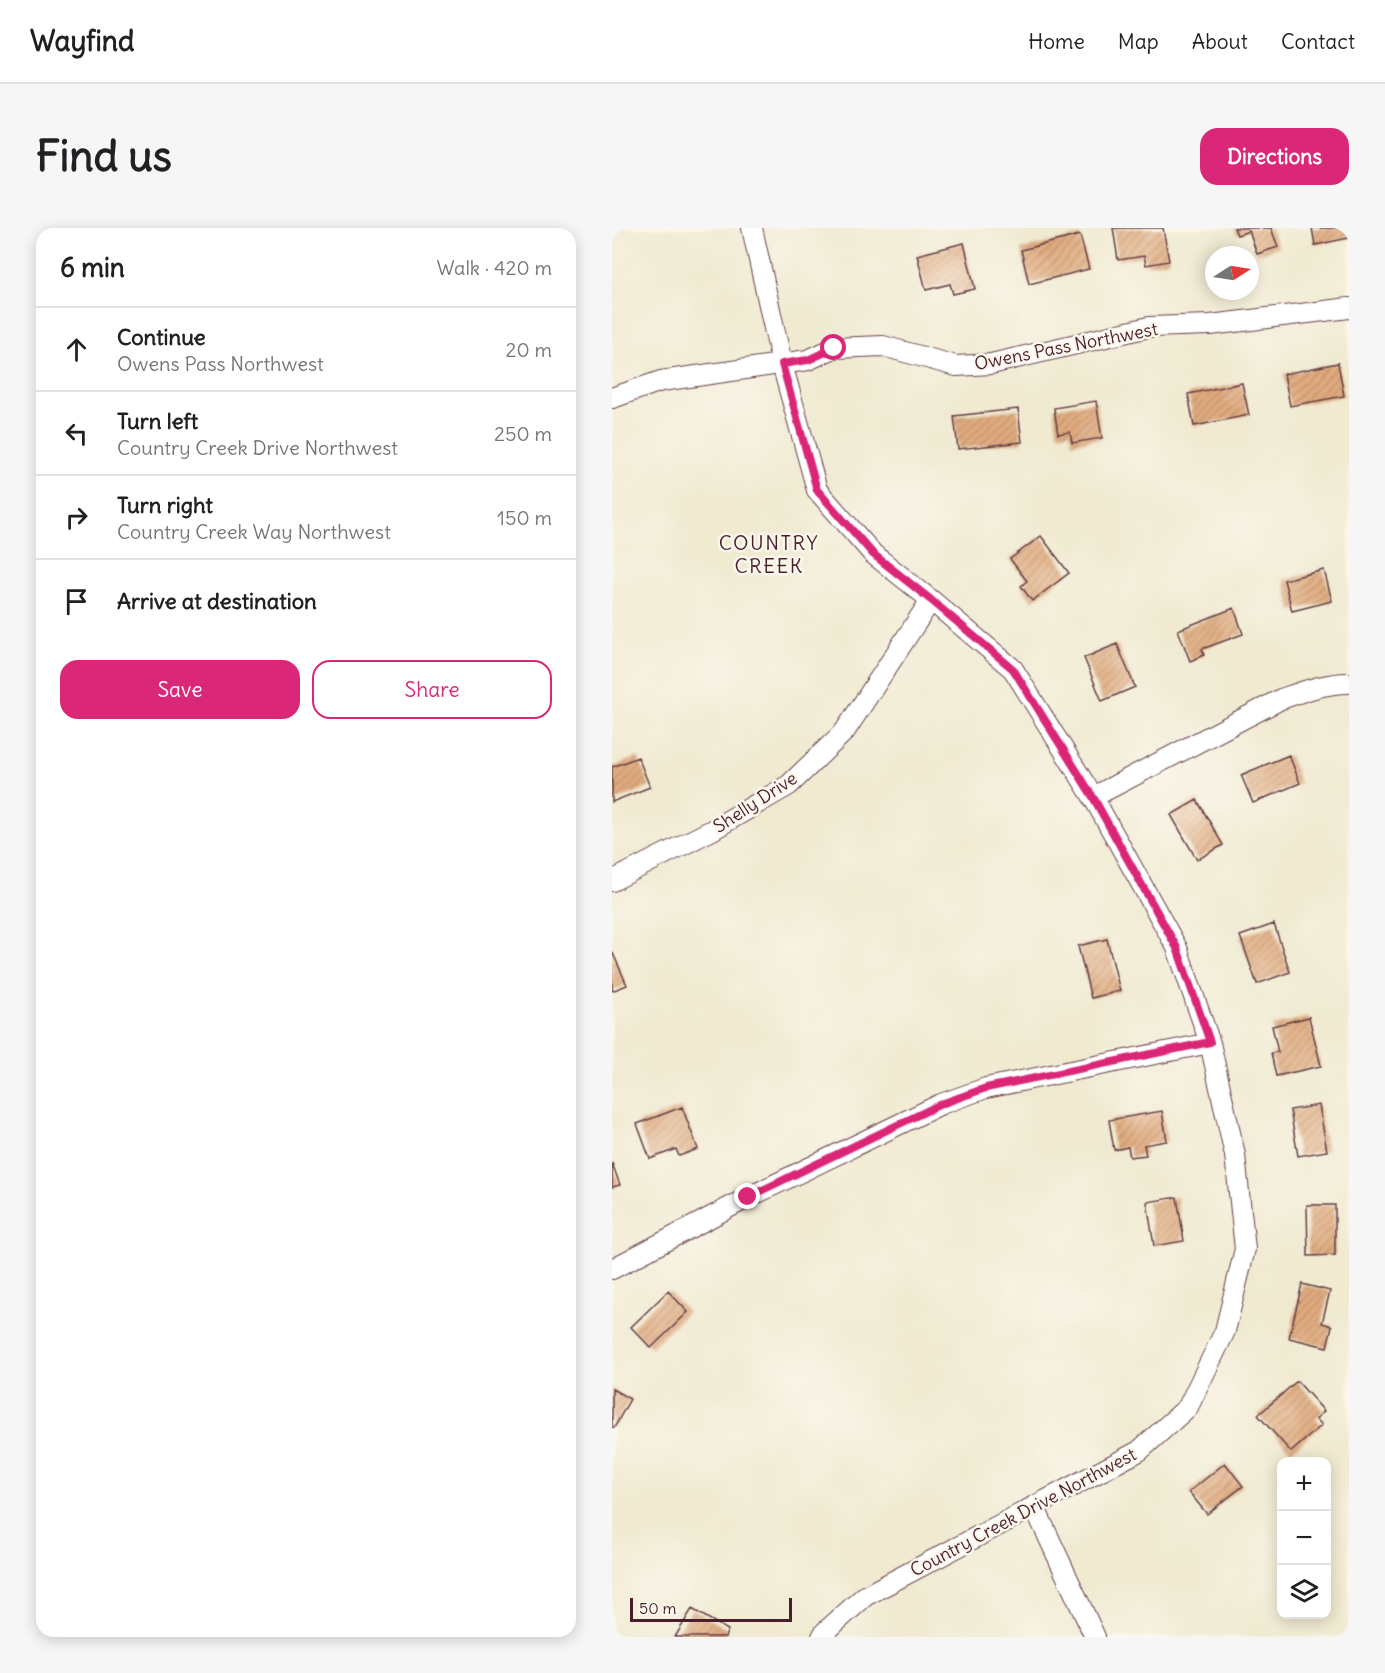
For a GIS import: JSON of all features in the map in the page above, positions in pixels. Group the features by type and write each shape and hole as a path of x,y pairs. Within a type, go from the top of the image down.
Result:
{"street":[{"name":"Country Creek Drive Northwest","path":"752,228 782,364 817,490 873,554 1013,669 1093,797 1177,948 1210,1042 1234,1155 1245,1249 1225,1331 1188,1407 1139,1452 865,1596 822,1637"},
{"name":"Owens Pass Northwest","path":"612,398 661,381 808,360 834,348 884,346 956,366 991,364 1149,327 1210,325 1349,308"},
{"name":"Shelly Drive","path":"612,881 712,830 789,785 845,731 931,600"},
{"path":"1093,797 1281,699 1311,688 1349,683"},
{"path":"612,1269 748,1197 941,1104 986,1088 1210,1042"},
{"path":"1034,1506 1095,1637"}],"building":[{"path":"1113,228 1163,228 1169,261 1146,265 1144,256 1118,260"},
{"path":"1234,228 1271,228 1278,247 1259,253 1259,246 1254,246 1249,231 1237,235"},
{"path":"1312,228 1349,228 1349,238 1315,245"},
{"path":"1080,235 1089,269 1029,284 1021,250"},
{"path":"964,243 975,289 953,294 950,284 926,290 917,255"},
{"path":"1338,363 1344,396 1290,406 1284,374"},
{"path":"1242,383 1249,415 1194,426 1188,394"},
{"path":"1096,401 1102,438 1072,443 1070,432 1058,434 1054,408"},
{"path":"1018,409 1022,442 958,449 954,416"},
{"path":"1041,536 1069,573 1032,601 1021,586 1027,581 1010,559"},
{"path":"1324,570 1332,601 1292,611 1284,580"},
{"path":"1234,608 1243,634 1202,649 1204,655 1190,661 1178,630"},
{"path":"1117,644 1135,687 1102,701 1084,658"},
{"path":"1289,755 1300,783 1253,803 1241,775"},
{"path":"638,757 650,787 612,802 612,767"},
{"path":"1197,800 1223,845 1197,860 1171,815"},
{"path":"1274,924 1290,972 1257,984 1240,936"},
{"path":"1107,939 1120,991 1091,998 1078,946"},
{"path":"612,951 627,985 612,991"},
{"path":"1309,1017 1321,1066 1276,1076 1271,1053 1278,1052 1272,1026"},
{"path":"1319,1105 1327,1151 1298,1156 1290,1110"},
{"path":"682,1107 698,1149 679,1156 676,1149 650,1159 637,1124"},
{"path":"1162,1111 1167,1141 1144,1145 1146,1155 1130,1157 1128,1147 1114,1150 1109,1120"},
{"path":"612,1163 620,1185 612,1187"},
{"path":"1177,1197 1184,1241 1154,1246 1147,1202"},
{"path":"1307,1205 1335,1205 1335,1255 1308,1256"},
{"path":"1302,1284 1330,1291 1322,1323 1332,1326 1327,1347 1289,1338"},
{"path":"668,1291 688,1312 651,1348 631,1327"},
{"path":"1297,1381 1324,1411 1316,1419 1322,1425 1291,1452 1258,1415"},
{"path":"612,1389 630,1399 614,1428 612,1427"},
{"path":"1225,1463 1243,1486 1207,1514 1189,1492"},
{"path":"692,1609 728,1630 725,1637 675,1637"}],"district":[{"name":"COUNTRY CREEK","path":"769,554"}],"route":[{"path":"748,1197 941,1104 986,1088 1210,1042 1177,948 1093,797 1013,669 873,554 817,490 782,364 808,360 834,348"}]}
